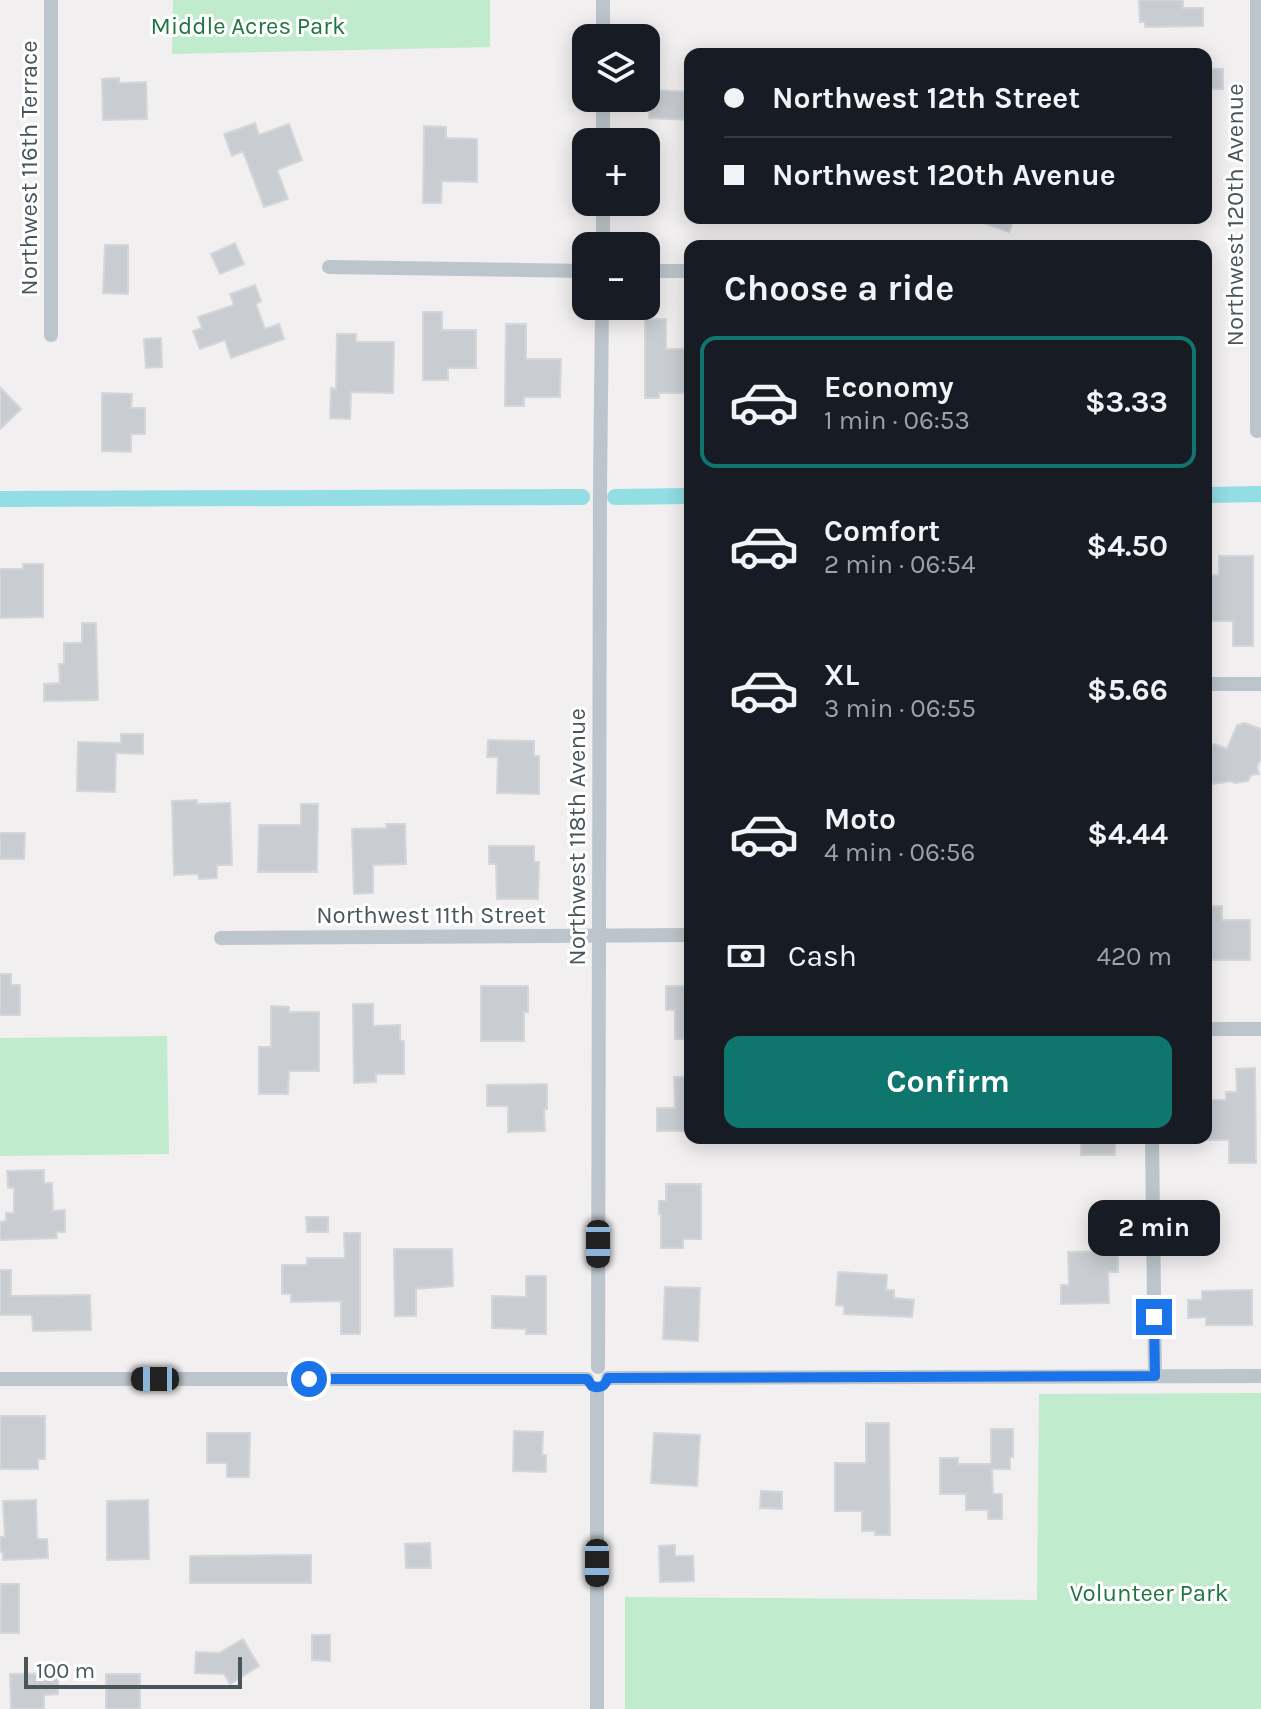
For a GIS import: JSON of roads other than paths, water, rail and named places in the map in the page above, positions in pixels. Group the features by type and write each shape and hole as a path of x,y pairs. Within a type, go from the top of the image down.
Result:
{"street":[{"name":"Northwest 116th Terrace","path":"51,0 51,335"},
{"path":"603,0 603,24"},
{"name":"Northwest 120th Avenue","path":"1257,0 1257,431"},
{"path":"329,267 572,271"},
{"path":"660,271 684,271"},
{"name":"Northwest 118th Avenue","path":"597,1709 602,320"},
{"path":"1212,684 1261,684"},
{"name":"Northwest 11th Street","path":"221,938 684,935"},
{"path":"1212,1029 1261,1029"},
{"path":"1152,1144 1155,1376"},
{"path":"0,1379 1261,1376"}],"waterway":[{"path":"1212,495 1261,494"},
{"path":"615,497 684,496"},
{"path":"0,499 582,497"}],"park label":[{"name":"Middle Acres Park","path":"248,26"},
{"name":"Volunteer Park","path":"1149,1593"}]}
